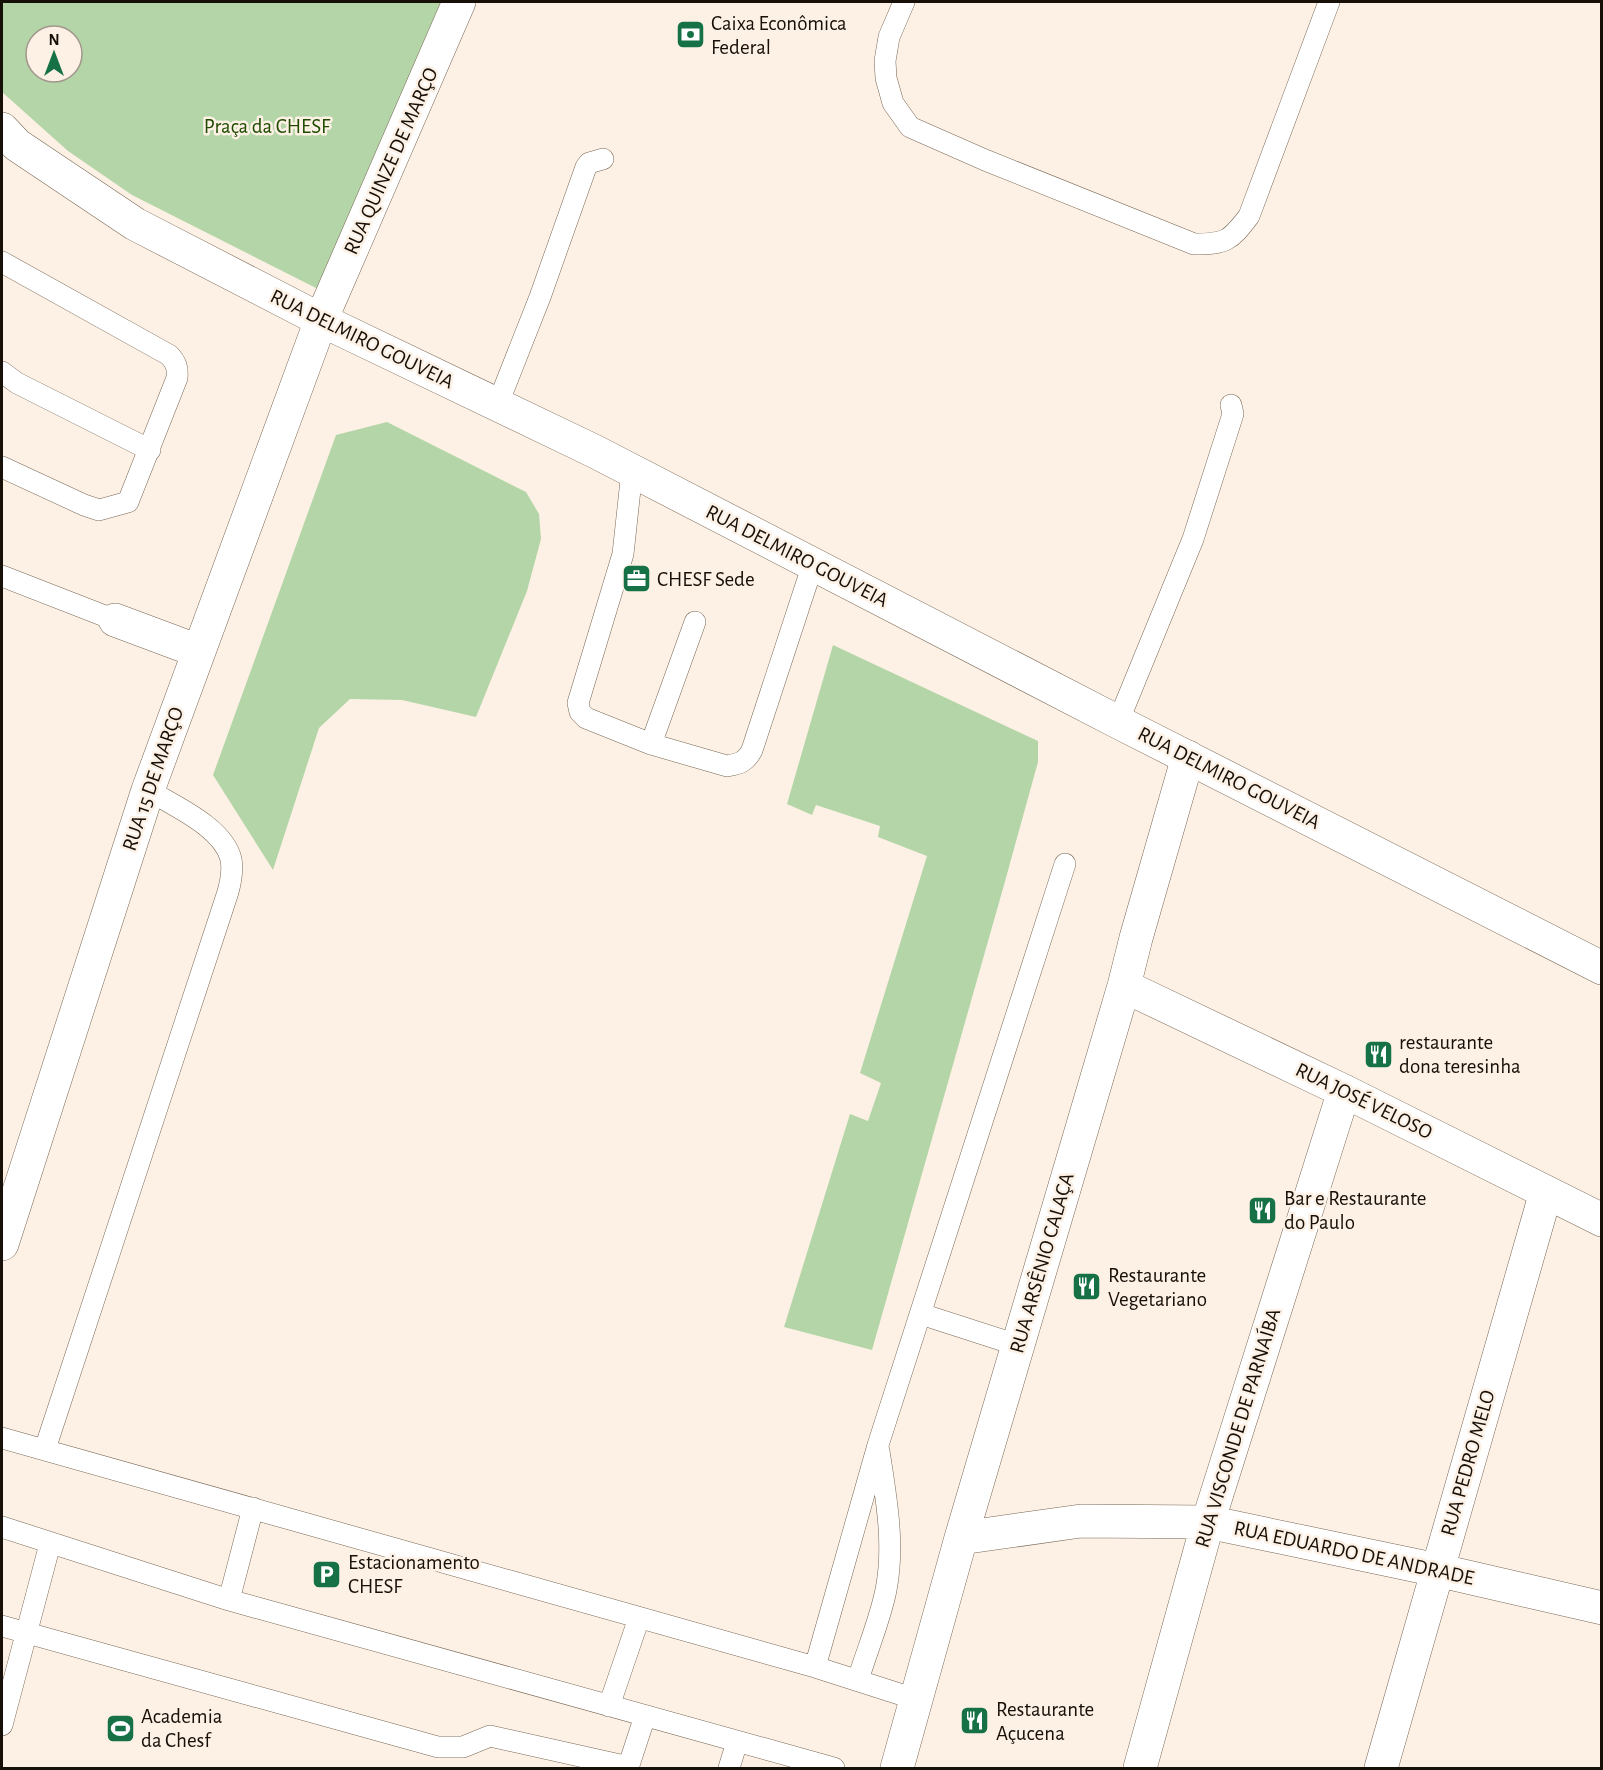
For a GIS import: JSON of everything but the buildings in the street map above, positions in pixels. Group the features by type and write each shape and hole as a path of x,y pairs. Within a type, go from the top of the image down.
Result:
{"street":[{"name":"RUA QUINZE DE MARÇO","path":"321,320 459,2"},
{"name":"RUA DELMIRO GOUVEIA","path":"2,129 17,145 135,224 321,320 632,471 1602,968"},
{"name":"RUA 15 DE MARÇO","path":"2,1244 148,790 321,320"},
{"path":"115,620 198,651"},
{"name":"RUA ARSÊNIO CALAÇA","path":"897,1768 1017,1345 1124,986 1188,757"},
{"name":"RUA JOSÉ VELOSO","path":"1124,986 1344,1091 1602,1220"},
{"name":"RUA VISCONDE DE PARNAÍBA","path":"1140,1768 1208,1522 1344,1091"},
{"name":"RUA PEDRO MELO","path":"1381,1768 1546,1192"},
{"name":"RUA EDUARDO DE ANDRADE","path":"961,1539 1081,1521 1208,1522 1437,1570 1602,1608"}],"lane":[{"path":"904,2 889,37 885,61 886,78 893,103 909,127 1194,244 1213,244 1232,238 1249,216 1329,2"},
{"path":"497,406 540,297 586,167 589,163 603,159"},
{"path":"2,262 169,355 175,361 178,371 150,450 128,502 99,510 2,466"},
{"path":"2,372 17,383 150,450"},
{"path":"1118,722 1192,539 1233,414 1230,405"},
{"path":"632,471 624,554 578,703 580,712 586,718 651,744 727,766 738,765 747,759 786,650 813,564"},
{"path":"2,576 115,620"},
{"path":"651,744 695,622"},
{"path":"45,1449 232,875 231,859 224,843 204,824 148,790"},
{"path":"815,1667 878,1445 1065,864"},
{"path":"921,1314 1017,1345"},
{"path":"2,1438 815,1667 915,1699"},
{"path":"858,1680 886,1590 889,1517 878,1445"},
{"path":"229,1600 253,1508"},
{"path":"2,1527 229,1600 826,1767"},
{"path":"2,1725 50,1544"},
{"path":"609,1706 639,1618"},
{"path":"2,1626 438,1747 463,1747 490,1736 629,1768 645,1716"},
{"path":"729,1768 737,1742"}],"green space":[{"name":"Praça da CHESF","path":"2,2 447,2 318,289 132,195 68,151 2,92"},
{"path":"387,422 526,492 539,514 541,539 527,591 476,717 402,700 350,699 319,728 273,870 213,775 336,435"},
{"path":"833,645 1038,741 1038,762 872,1350 784,1327 850,1114 868,1121 881,1083 860,1073 927,856 878,837 880,826 816,805 812,815 787,804"}],"place":[{"name":"Caixa Econômica Federal","path":"690,35"},
{"name":"CHESF Sede","path":"636,579"},
{"name":"restaurante dona teresinha","path":"1378,1054"},
{"name":"Bar e Restaurante do Paulo","path":"1263,1210"},
{"name":"Restaurante Vegetariano","path":"1087,1287"},
{"name":"Estacionamento CHESF","path":"327,1574"},
{"name":"Restaurante Açucena","path":"975,1721"},
{"name":"Academia da Chesf","path":"120,1728"}]}
